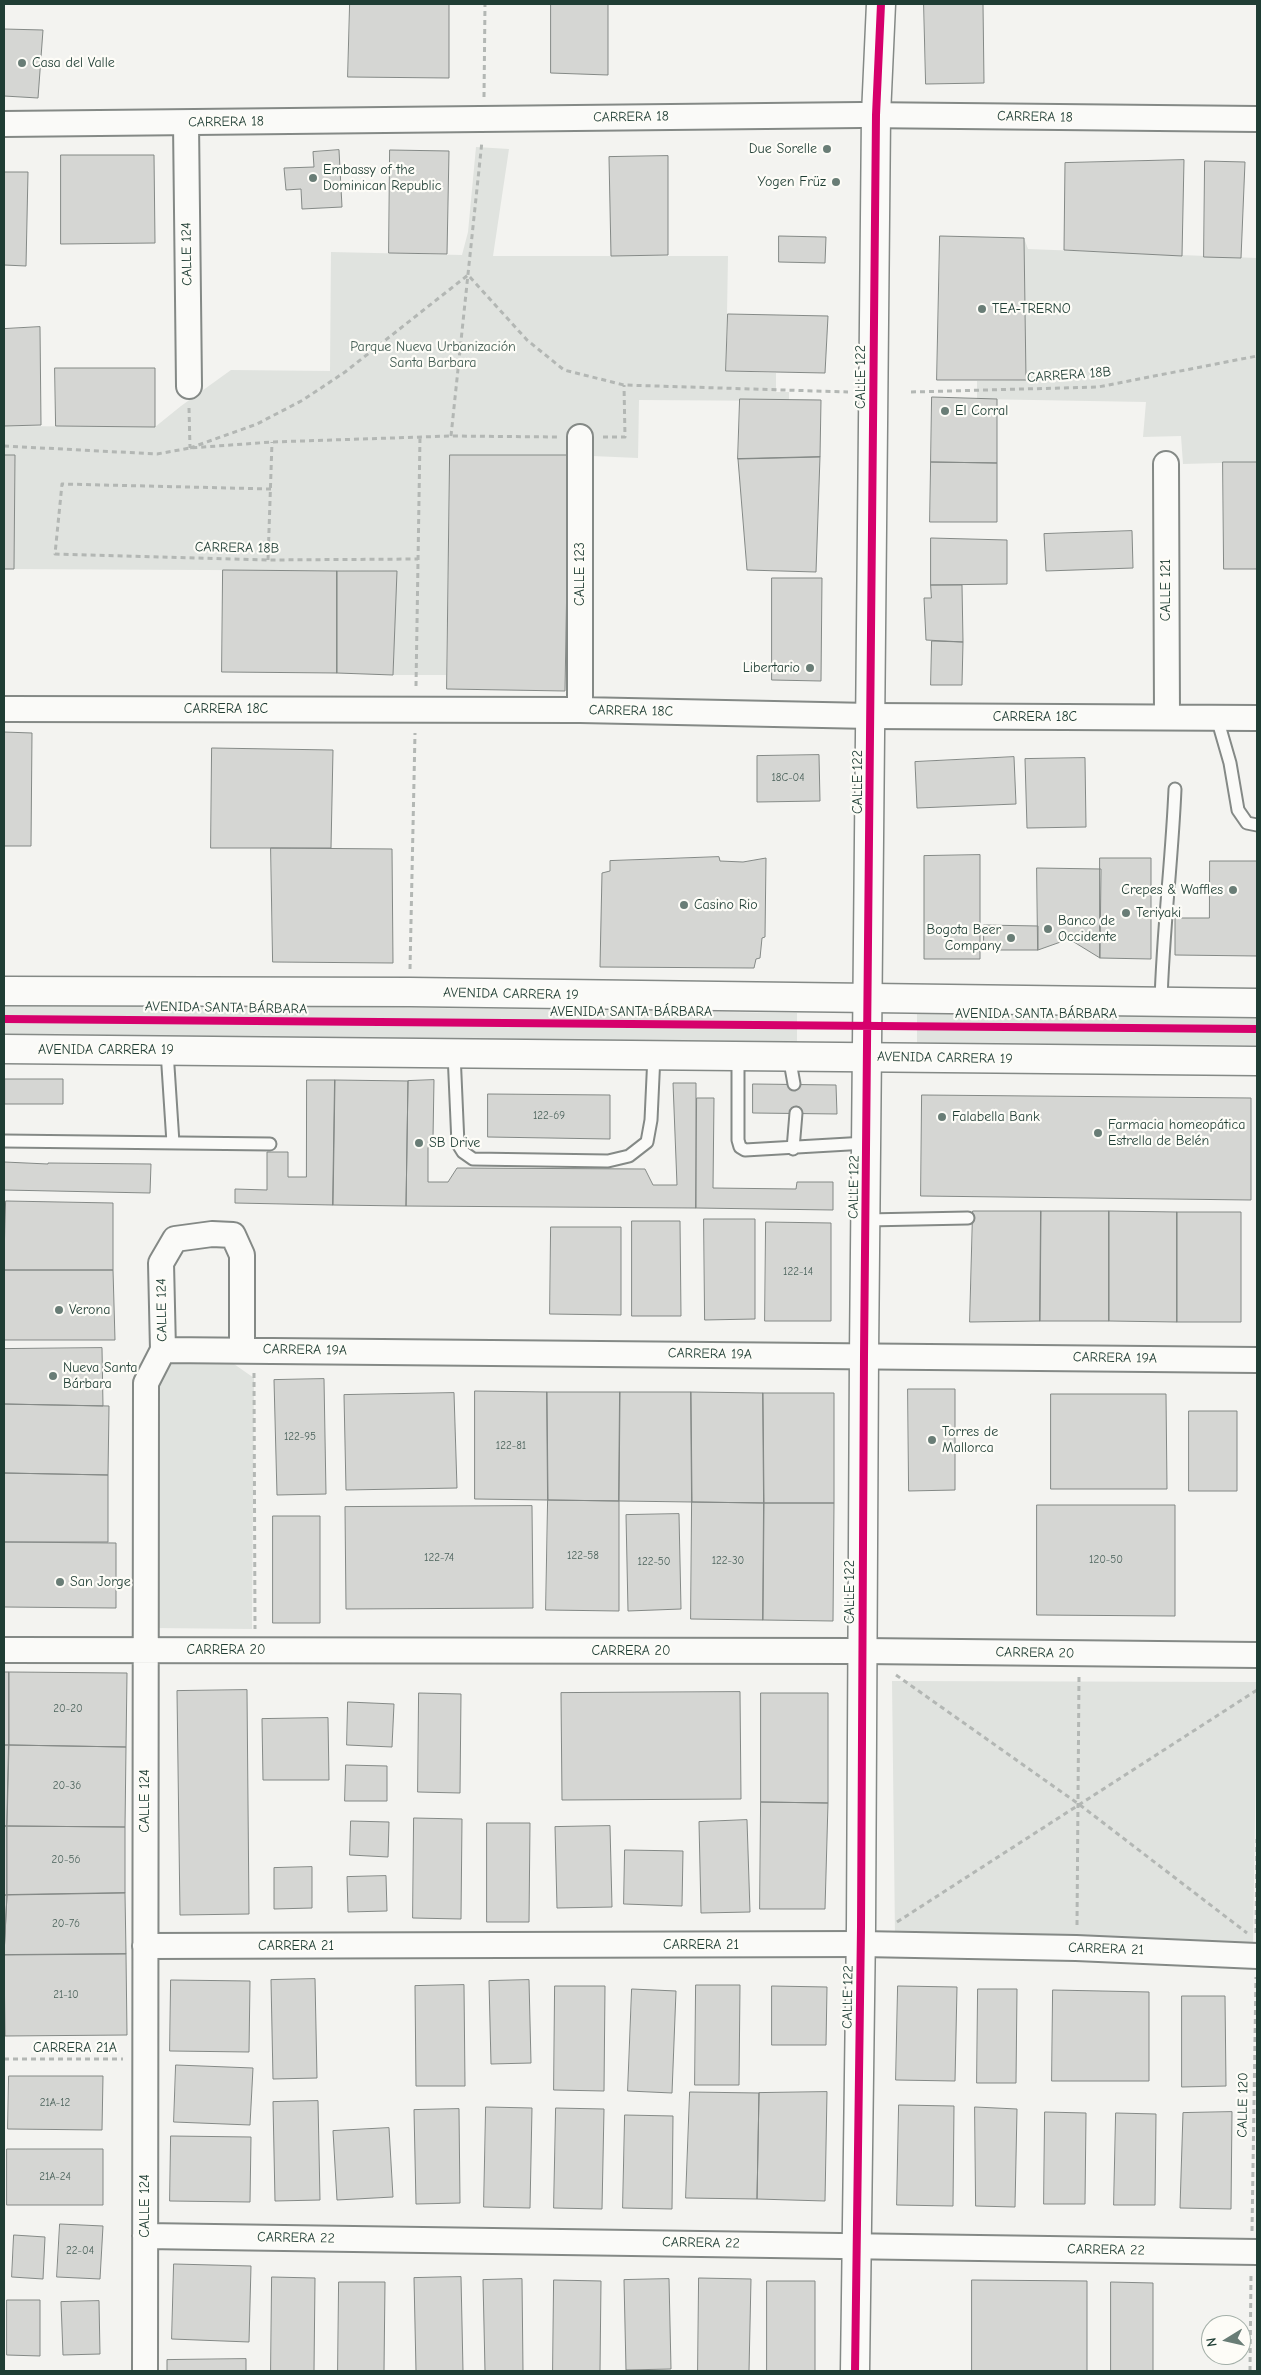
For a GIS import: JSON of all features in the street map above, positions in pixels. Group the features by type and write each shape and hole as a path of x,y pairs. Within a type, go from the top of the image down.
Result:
{"main road":[{"name":"CALLE 122","path":"855,2371 861,1944 864,1355 869,998 876,115 881,4"},
{"name":"AVENIDA CARRERA 19","path":"4,991 400,992 1161,1000 1257,1003"},
{"name":"AVENIDA CARRERA 19","path":"4,1049 1257,1061"}],"street":[{"name":"CARRERA 18","path":"4,124 876,115 1257,120"},
{"name":"CALLE 124","path":"186,122 189,386"},
{"name":"CALLE 123","path":"580,437 580,710"},
{"name":"CALLE 121","path":"1166,464 1167,717"},
{"name":"CARRERA 18C","path":"4,709 580,710 871,716 1257,718"},
{"name":"CALLE 124","path":"145,2371 146,1383 163,1350 161,1263 175,1239 212,1234 234,1235 242,1255 248,1350"},
{"name":"CARRERA 19A","path":"163,1350 1257,1360"},
{"name":"CARRERA 20","path":"4,1650 863,1651 1257,1655"},
{"name":"CARRERA 21","path":"145,1946 861,1944 1256,1950"},
{"name":"CARRERA 22","path":"145,2236 1254,2252"}],"lane":[{"path":"1218,718 1230,763 1238,810 1247,823 1257,825"},
{"path":"1161,1000 1175,789"},
{"path":"167,1051 174,1143"},
{"path":"454,1053 458,1144 473,1159 608,1161 629,1156 647,1142 654,1055"},
{"path":"738,1056 738,1140 740,1147 745,1150 793,1149 867,1143"},
{"path":"790,1056 794,1084"},
{"path":"793,1149 796,1113"},
{"path":"4,1141 270,1144"},
{"path":"866,1220 968,1218"}],"path":[{"path":"451,436 484,119 485,4"},
{"path":"468,275 527,340 564,370 624,385 854,392"},
{"path":"190,448 257,424 303,400 345,372 468,275"},
{"path":"4,446 157,454 190,448 272,442 451,436 625,437 624,385"},
{"path":"189,386 190,448"},
{"path":"268,560 272,442"},
{"path":"248,1350 255,1650"},
{"path":"1076,1948 1080,1805 1079,1653"},
{"path":"888,1669 1080,1805 1256,1950"},
{"path":"888,1927 1257,1690"}],"green space":[{"name":"Parque Nueva Urbanización Santa Barbara","path":"476,147 509,149 493,256 728,256 726,371 776,373 776,392 789,392 789,401 639,400 638,458 569,455 450,455 446,675 393,675 396,571 14,569 15,455 4,455 4,426 155,427 231,370 330,371 331,252 462,255 468,232"},
{"path":"1024,238 1028,249 1257,258 1257,462 1183,464 1181,436 1143,437 1146,402 977,399 977,381 1026,380"},
{"path":"212,1005 797,1013 797,1044 4,1036 4,1006"},
{"path":"1257,1013 1257,1045 917,1044 917,1014"},
{"path":"160,1360 234,1364 254,1378 252,1629 154,1628"},
{"path":"892,1681 1257,1682 1253,1948 895,1936"}],"building":[{"path":"350,4 449,4 449,78 348,77"},
{"path":"551,4 608,4 608,75 551,73"},
{"path":"924,4 983,4 984,83 926,84"},
{"name":"Casa del Valle","path":"4,29 43,30 38,98 4,96"},
{"name":"Embassy of the Dominican Republic","path":"339,150 342,207 302,209 301,189 286,190 284,168 314,167 313,152"},
{"path":"390,150 449,151 447,254 389,253"},
{"path":"61,155 154,155 155,243 61,244"},
{"path":"668,156 668,255 611,256 609,157"},
{"path":"1184,160 1182,256 1064,250 1065,163"},
{"path":"1205,161 1245,162 1241,258 1204,257"},
{"path":"4,172 28,172 26,266 4,265"},
{"path":"779,236 826,237 825,263 779,262"},
{"name":"TEA-TRERNO","path":"940,236 1024,238 1026,380 937,380"},
{"path":"728,314 828,316 825,373 726,371"},
{"path":"40,327 41,425 4,426 4,329"},
{"path":"55,368 155,368 155,427 56,426"},
{"path":"932,397 997,399 997,463 931,462"},
{"path":"740,399 821,400 820,457 738,459"},
{"path":"4,455 15,455 14,569 4,569"},
{"path":"450,455 569,455 565,691 447,689"},
{"path":"820,457 816,572 747,570 738,459"},
{"path":"931,462 997,463 997,522 930,522"},
{"path":"1223,462 1257,462 1257,569 1224,569"},
{"path":"1132,531 1133,568 1046,571 1044,534"},
{"path":"931,538 1007,540 1007,584 931,585"},
{"path":"223,570 337,571 337,673 222,672"},
{"path":"337,571 397,571 393,675 337,673"},
{"path":"772,578 822,578 821,681 772,680"},
{"path":"931,585 962,585 963,642 926,640 924,598 931,598"},
{"path":"932,641 963,642 962,685 931,685"},
{"path":"4,732 32,733 31,846 4,846"},
{"path":"212,748 333,750 331,848 211,848"},
{"path":"819,755 820,801 757,802 757,756"},
{"path":"1014,757 1016,804 917,808 915,762"},
{"path":"1085,758 1086,827 1027,828 1025,759"},
{"path":"271,848 392,849 393,963 273,962"},
{"path":"980,855 980,959 924,959 924,856"},
{"name":"Casino Rio","path":"719,857 720,861 743,862 766,858 765,937 762,938 760,958 756,959 754,968 600,967 602,873 610,871 610,861"},
{"name":"Teriyaki","path":"1100,858 1151,858 1151,959 1100,958"},
{"name":"Crepes & Waffles","path":"1210,861 1257,861 1257,956 1175,955 1175,918 1209,918"},
{"path":"1037,868 1101,869 1100,958 1069,939 1038,950"},
{"name":"Bogota Beer Company","path":"984,925 1038,926 1038,950 984,950"},
{"path":"5,1079 63,1079 63,1104 5,1104"},
{"path":"307,1080 335,1080 333,1205 235,1203 235,1189 267,1190 267,1152 288,1152 288,1177 306,1177"},
{"path":"335,1080 408,1081 406,1206 333,1205"},
{"name":"SB Drive","path":"434,1080 433,1138 428,1148 428,1182 448,1182 457,1168 645,1169 653,1185 677,1185 673,1083 696,1083 696,1208 406,1206 408,1081"},
{"path":"753,1084 836,1085 837,1114 753,1113"},
{"name":"SB Drive","path":"488,1094 610,1095 610,1139 488,1137"},
{"path":"922,1095 1251,1098 1251,1200 921,1196"},
{"path":"697,1098 714,1098 713,1188 796,1189 797,1182 833,1182 833,1210 696,1208"},
{"path":"4,1162 151,1164 150,1193 4,1190"},
{"path":"6,1201 113,1203 113,1270 4,1270"},
{"path":"973,1211 1041,1211 1040,1321 970,1322"},
{"path":"1041,1211 1109,1211 1109,1321 1040,1321"},
{"path":"1109,1211 1177,1212 1177,1322 1109,1321"},
{"path":"1177,1212 1241,1212 1241,1322 1177,1322"},
{"path":"704,1219 755,1219 755,1319 705,1320"},
{"path":"632,1221 680,1221 681,1316 632,1316"},
{"path":"766,1222 831,1223 831,1321 765,1321"},
{"path":"551,1227 621,1227 621,1315 550,1314"},
{"name":"Verona","path":"4,1270 113,1270 115,1340 4,1340"},
{"name":"Nueva Santa Bárbara","path":"102,1348 103,1406 4,1404 4,1349"},
{"path":"324,1379 326,1494 277,1495 274,1380"},
{"name":"Torres de Mallorca","path":"908,1389 955,1389 955,1490 909,1491"},
{"path":"475,1391 547,1392 548,1500 475,1499"},
{"path":"547,1392 620,1392 619,1501 548,1500"},
{"path":"620,1392 691,1392 692,1502 619,1501"},
{"path":"691,1392 763,1393 764,1503 692,1502"},
{"path":"454,1393 457,1488 346,1490 344,1395"},
{"path":"763,1393 834,1393 834,1503 764,1503"},
{"path":"1051,1394 1166,1394 1167,1489 1051,1489"},
{"path":"4,1404 109,1406 108,1475 4,1473"},
{"path":"1189,1411 1237,1411 1237,1491 1189,1491"},
{"path":"4,1473 108,1475 108,1542 4,1542"},
{"path":"548,1500 619,1501 619,1611 546,1610"},
{"path":"692,1502 764,1503 763,1620 691,1619"},
{"path":"764,1503 834,1503 833,1621 763,1620"},
{"path":"1037,1505 1175,1505 1175,1616 1037,1615"},
{"path":"532,1506 533,1608 346,1609 345,1507"},
{"path":"679,1514 681,1609 628,1611 626,1515"},
{"path":"273,1516 320,1516 320,1623 273,1623"},
{"name":"San Jorge","path":"4,1542 116,1543 116,1608 4,1607"},
{"path":"4,1672 9,1672 9,1745 4,1745"},
{"path":"9,1672 127,1673 126,1747 9,1745"},
{"path":"247,1690 249,1914 180,1915 177,1691"},
{"path":"740,1692 741,1799 562,1800 561,1693"},
{"path":"419,1693 461,1694 460,1793 418,1792"},
{"path":"761,1693 828,1693 828,1803 761,1802"},
{"path":"348,1702 394,1704 392,1747 347,1745"},
{"path":"328,1718 329,1780 263,1780 262,1719"},
{"path":"4,1745 9,1745 7,1826 4,1826"},
{"path":"9,1745 126,1747 125,1827 7,1826"},
{"path":"346,1765 387,1766 387,1801 345,1801"},
{"path":"761,1802 828,1803 825,1909 760,1909"},
{"path":"414,1818 462,1819 461,1919 413,1918"},
{"path":"747,1820 750,1912 701,1913 699,1822"},
{"path":"351,1821 389,1822 388,1857 350,1855"},
{"path":"487,1823 530,1823 529,1922 487,1922"},
{"path":"4,1826 7,1826 7,1895 4,1895"},
{"path":"7,1826 125,1827 125,1893 7,1895"},
{"path":"610,1826 612,1907 557,1908 555,1827"},
{"path":"625,1850 683,1851 682,1906 624,1904"},
{"path":"312,1867 312,1908 274,1909 274,1868"},
{"path":"386,1876 387,1911 348,1912 347,1877"},
{"path":"125,1893 126,1954 4,1955 7,1895"},
{"path":"4,1895 7,1895 4,1955"},
{"path":"126,1954 127,2035 5,2036 4,1955"},
{"path":"315,1979 317,2078 273,2079 271,1980"},
{"path":"171,1980 250,1981 249,2052 170,2051"},
{"path":"529,1980 531,2063 491,2064 489,1981"},
{"path":"464,1985 465,2086 416,2086 415,1986"},
{"path":"696,1985 740,1985 739,2085 695,2085"},
{"path":"555,1986 605,1986 604,2091 554,2090"},
{"path":"772,1986 827,1987 826,2045 772,2045"},
{"path":"898,1986 957,1987 955,2081 896,2080"},
{"path":"632,1989 676,1991 672,2093 628,2091"},
{"path":"978,1989 1017,1989 1016,2083 977,2083"},
{"path":"1053,1990 1149,1992 1149,2081 1052,2081"},
{"path":"1182,1996 1225,1996 1226,2086 1182,2087"},
{"path":"176,2065 253,2068 250,2125 174,2122"},
{"path":"9,2076 103,2076 102,2130 8,2129"},
{"path":"690,2092 759,2093 757,2199 686,2198"},
{"path":"827,2092 825,2201 757,2199 759,2093"},
{"path":"318,2101 320,2200 275,2201 273,2102"},
{"path":"899,2105 954,2106 953,2206 897,2205"},
{"path":"486,2107 532,2108 530,2208 484,2207"},
{"path":"975,2107 1017,2109 1015,2207 976,2206"},
{"path":"556,2108 604,2109 602,2209 554,2208"},
{"path":"459,2109 460,2203 416,2204 414,2110"},
{"path":"1045,2112 1086,2113 1085,2204 1044,2204"},
{"path":"1232,2112 1231,2209 1180,2208 1183,2113"},
{"path":"1116,2113 1156,2114 1155,2205 1114,2205"},
{"path":"625,2115 673,2116 672,2209 623,2208"},
{"path":"389,2128 393,2197 337,2200 333,2131"},
{"path":"171,2136 251,2137 250,2202 170,2201"},
{"path":"7,2149 103,2149 103,2205 7,2205"},
{"path":"60,2224 103,2226 100,2279 57,2277"},
{"path":"14,2235 45,2237 43,2279 12,2277"},
{"path":"174,2264 251,2266 249,2342 172,2339"},
{"path":"272,2277 315,2278 314,2371 271,2371"},
{"path":"461,2277 463,2371 416,2371 414,2278"},
{"path":"699,2278 751,2279 749,2371 698,2371"},
{"path":"522,2279 523,2371 485,2371 483,2280"},
{"path":"669,2279 671,2369 626,2370 624,2280"},
{"path":"554,2280 601,2281 600,2371 553,2371"},
{"path":"972,2280 1087,2281 1087,2371 972,2371"},
{"path":"767,2281 815,2281 815,2371 767,2371"},
{"path":"339,2282 385,2282 384,2371 338,2371"},
{"path":"1111,2282 1153,2283 1153,2371 1111,2371"},
{"path":"7,2300 40,2300 40,2356 7,2355"},
{"path":"99,2301 100,2354 63,2355 61,2302"},
{"path":"246,2359 246,2371 167,2371 167,2360"}],"cycle path":[{"path":"855,2371 861,1927 864,1355 876,115 881,4"},
{"name":"AVENIDA SANTA BÁRBARA","path":"4,1019 1257,1029"}],"place":[{"name":"Casa del Valle","path":"22,63"},
{"name":"Due Sorelle","path":"827,149"},
{"name":"Embassy of the Dominican Republic","path":"313,178"},
{"name":"Yogen Früz","path":"836,182"},
{"name":"TEA-TRERNO","path":"982,309"},
{"name":"El Corral","path":"945,411"},
{"name":"Libertario","path":"810,668"},
{"name":"Crepes & Waffles","path":"1233,890"},
{"name":"Casino Rio","path":"684,905"},
{"name":"Teriyaki","path":"1126,913"},
{"name":"Banco de Occidente","path":"1048,929"},
{"name":"Bogota Beer Company","path":"1011,938"},
{"name":"Falabella Bank","path":"942,1117"},
{"name":"Farmacia homeopática Estrella de Belén","path":"1098,1133"},
{"name":"SB Drive","path":"419,1143"},
{"name":"Verona","path":"59,1310"},
{"name":"Nueva Santa Bárbara","path":"53,1376"},
{"name":"Torres de Mallorca","path":"932,1440"},
{"name":"San Jorge","path":"60,1582"}]}
